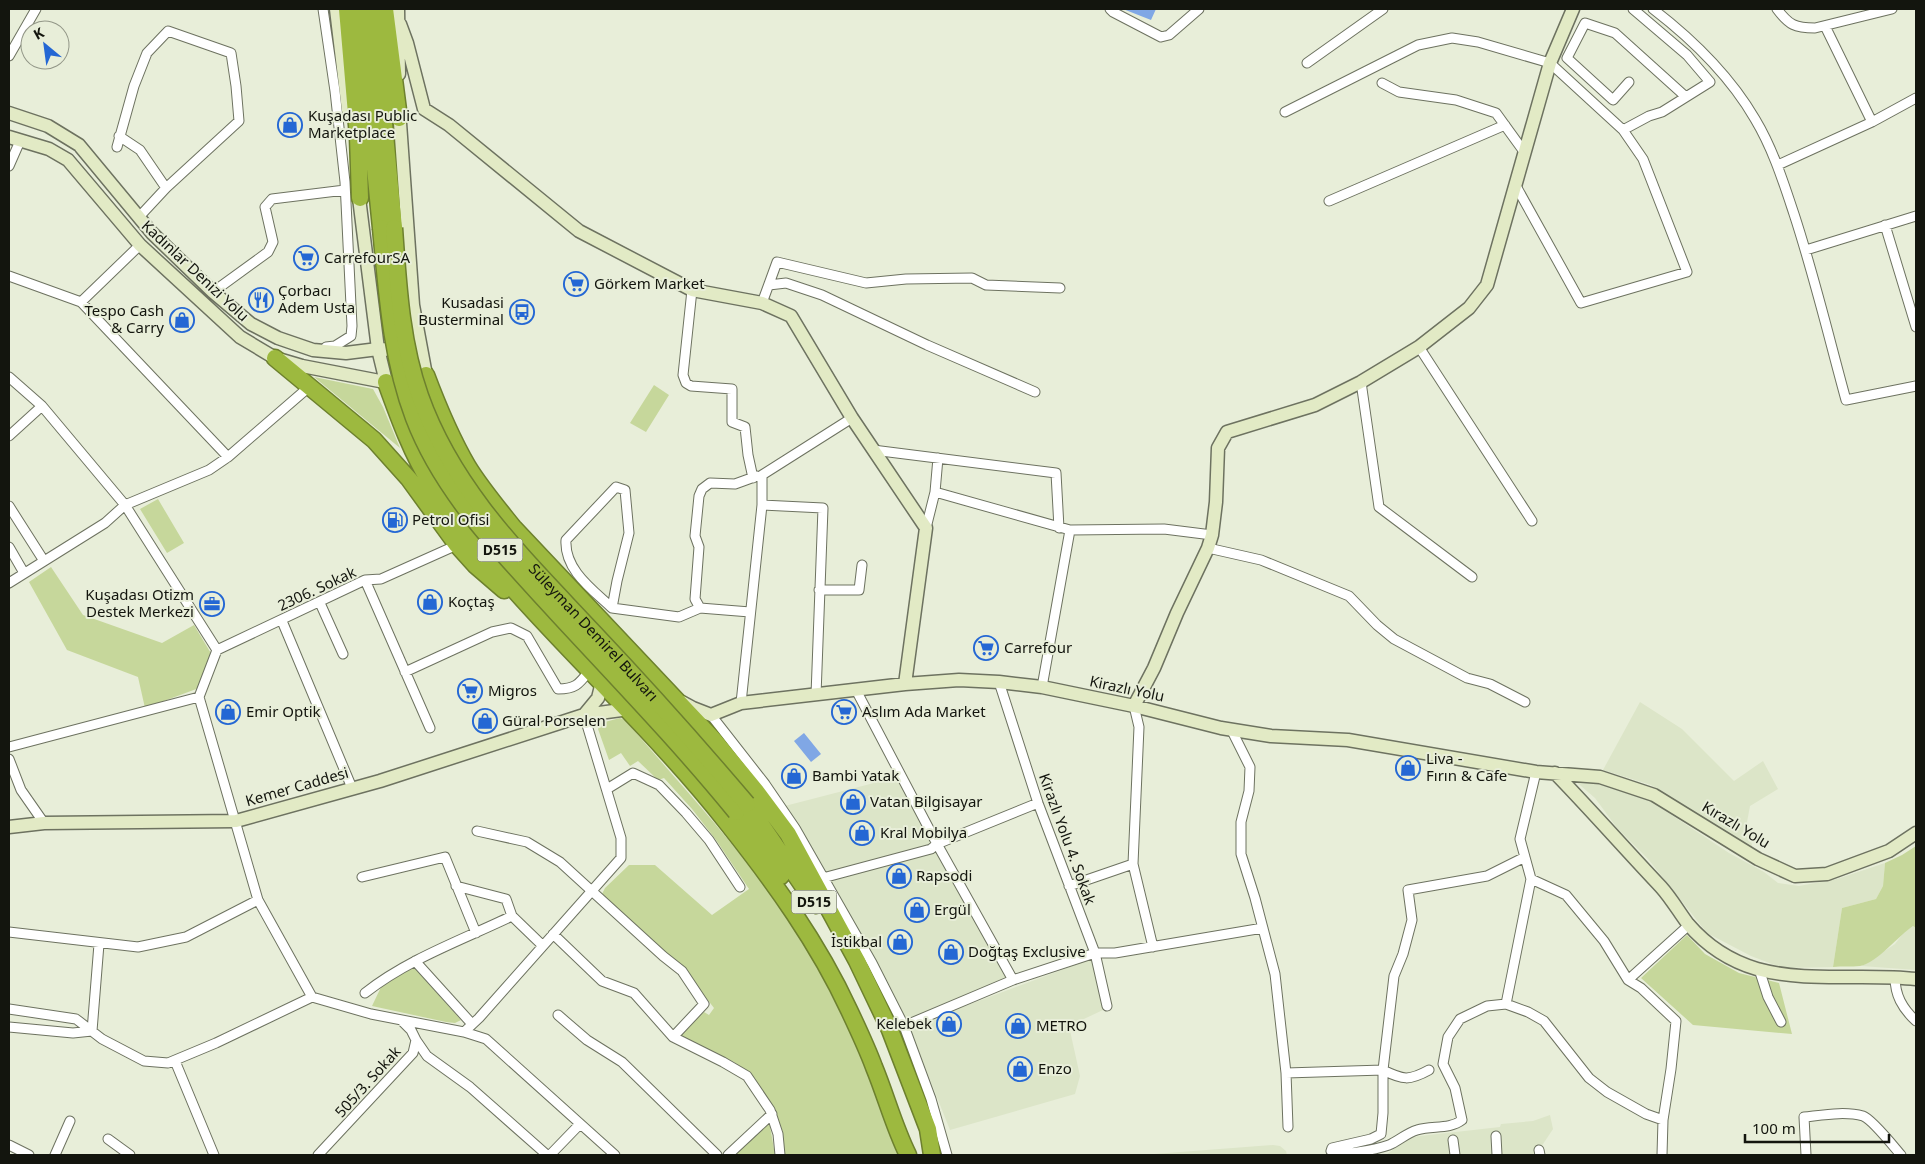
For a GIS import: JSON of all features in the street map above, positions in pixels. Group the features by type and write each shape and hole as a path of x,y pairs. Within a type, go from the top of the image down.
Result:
{"highway":[{"path":"347,9 358,137 352,194"},
{"name":"Süleyman Demirel Bulvarı","path":"359,9 387,228 408,355 420,396 438,438 456,472 477,503 517,550 682,728 741,808 802,883 850,964 897,1066 930,1155"},
{"name":"Süleyman Demirel Bulvarı","path":"373,9 387,228"},
{"path":"385,9 399,118"},
{"path":"276,358 308,387 374,440 394,462 458,545 476,565 547,627 602,682 688,775 728,823 805,929 849,1010 874,1066 900,1139 908,1155"},
{"path":"426,375 448,429 487,495 513,527 714,740 756,791 820,879 890,1030 928,1129 930,1155"},
{"path":"386,382 411,447 432,486 450,512 547,627"},
{"path":"411,447 415,431 422,426 436,424 448,429"},
{"name":"Süleyman Demirel Bulvarı","path":"741,808 840,976 884,1076 912,1155"}],"main road":[{"path":"336,9 352,194 378,349 386,382"},
{"path":"398,9 400,24 399,118 412,296 426,375"},
{"path":"1134,706 1154,668 1177,613 1208,548 1212,535 1216,502 1218,448 1227,432 1315,405 1361,382 1419,347 1469,308 1487,285 1550,63 1572,9"},
{"path":"400,24 407,43 424,110 449,125 579,231 692,290 762,302 791,316 852,418 926,528 905,684"},
{"name":"Kadınlar Denizi Yolu","path":"9,113 48,126 79,145 152,233 213,292 251,324 278,338 313,350 338,352 378,349 399,351 421,347"},
{"path":"9,121 79,145"},
{"path":"9,130 50,145 68,160"},
{"name":"Kadınlar Denizi Yolu","path":"14,139 49,149 68,160 140,245 240,337 276,358 302,366 399,385 407,385 420,380 426,375"},
{"path":"140,245 152,233"},
{"path":"338,352 361,345 370,338 374,320"},
{"name":"Kirazlı Yolu","path":"712,715 741,703 905,684 960,680 999,682 1042,687 1231,729 1271,736 1348,740 1536,772"},
{"path":"584,716 598,698 602,682"},
{"path":"669,694 693,708 712,715 707,728 714,740"},
{"name":"Kemer Caddesi","path":"9,827 44,823 236,821 352,788 584,716 629,710"},
{"name":"Kırazlı Yolu","path":"1536,772 1600,777 1654,795 1758,858 1795,876 1827,874 1889,851 1916,833"},
{"path":"1555,773 1663,890 1690,925 1714,948 1737,962 1759,969 1808,975 1895,976 1916,979"}],"street":[{"path":"9,56 36,9"},
{"path":"313,350 335,346 351,336 352,194 323,9"},
{"path":"1110,9 1161,38 1168,35 1199,9"},
{"path":"1307,62 1383,9"},
{"path":"1623,130 1649,116 1662,112 1710,82 1687,55 1633,9"},
{"path":"1653,9 1704,54 1735,90 1755,119 1778,165 1806,250 1846,400 1916,386"},
{"path":"1777,9 1788,23 1802,28 1825,26 1892,9"},
{"path":"1630,82 1613,100 1567,58 1585,23 1615,33 1686,97"},
{"path":"1825,26 1872,122"},
{"path":"117,147 134,86 147,53 168,31 231,53 239,121 166,188 139,218"},
{"path":"1285,112 1418,45 1435,40 1452,38 1478,42 1550,63 1623,130 1643,159 1686,272 1581,303 1516,186"},
{"path":"1382,83 1399,92 1456,100 1496,113 1524,153"},
{"path":"1778,165 1872,122 1916,98"},
{"path":"1329,201 1505,125"},
{"path":"119,136 140,150 166,188"},
{"path":"9,166 14,139"},
{"path":"213,292 268,252 273,242 265,207 272,199 352,194"},
{"path":"1806,250 1916,216"},
{"path":"1885,225 1916,327"},
{"path":"81,302 140,245"},
{"path":"762,302 777,262 866,283 906,279 972,278 986,286 1060,288"},
{"path":"9,276 81,302 228,457"},
{"path":"769,285 786,283 822,295 927,345 1036,392"},
{"path":"692,290 684,375 686,383 691,386 732,389 732,422 745,427 753,478"},
{"path":"1419,347 1532,521"},
{"path":"9,377 42,406 125,505 217,650 200,697 258,900 312,998"},
{"path":"1361,382 1379,507 1472,577"},
{"path":"9,583 105,523 125,505 209,470 228,457 308,387"},
{"path":"9,436 42,406"},
{"path":"700,608 695,599 699,547 695,536 699,496 702,489 710,482 735,484 762,475 852,418"},
{"path":"873,450 1056,473 1059,528"},
{"path":"926,528 936,492 938,458"},
{"path":"741,703 762,505 762,475"},
{"path":"612,608 629,533 625,490 616,487 566,540 565,551 569,562 577,574 612,608 679,617 700,608 750,612"},
{"path":"936,492 1070,530 1164,529 1212,535"},
{"path":"762,505 823,508 816,695"},
{"path":"9,506 44,561"},
{"path":"1042,687 1070,530"},
{"name":"2306. Sokak","path":"217,650 282,621 365,580 381,579 458,545"},
{"path":"9,547 24,573"},
{"path":"1208,548 1261,560 1349,596 1394,639 1467,678 1490,684 1525,702"},
{"path":"819,590 859,590 862,565"},
{"path":"365,580 430,728"},
{"path":"320,603 343,654"},
{"path":"282,621 352,788"},
{"path":"406,672 492,632 511,628 527,636 558,689 571,689 580,683 590,670"},
{"name":"Kirazlı Yolu 4. Sokak","path":"999,682 1038,803 1095,953 1108,1006"},
{"path":"856,690 937,844 1013,980"},
{"path":"9,747 200,697"},
{"path":"1134,706 1139,727 1133,864 1153,947"},
{"path":"712,715 765,784 795,828 820,879 872,963 904,1026 931,1099 947,1155"},
{"path":"464,1032 621,858 621,838 584,716"},
{"path":"1231,729 1250,767 1249,791 1241,822 1241,854 1275,974 1286,1073 1288,1127"},
{"path":"9,759 21,790 44,823"},
{"path":"1506,1004 1531,878 1520,839 1536,772"},
{"path":"607,789 634,773 659,785 709,840 740,887"},
{"path":"820,879 931,848 1038,803"},
{"path":"477,831 528,842 560,862 662,956 682,971 704,1004 673,1037"},
{"path":"362,877 445,857 476,933"},
{"path":"1525,857 1487,876 1408,890 1412,920 1404,954 1394,976 1383,1070 1381,1134 1371,1139 1332,1148 1331,1151 1345,1154 1388,1145 1417,1130 1455,1125 1462,1120 1455,1088 1443,1064 1448,1037 1460,1019 1487,1006 1506,1004 1528,1012 1544,1021 1589,1078 1606,1092 1646,1114 1663,1120"},
{"path":"1069,886 1133,864"},
{"path":"1531,878 1566,895 1604,940 1628,980 1641,988 1676,1021 1663,1120 1662,1155"},
{"path":"456,886 506,899 512,916 542,945"},
{"path":"9,932 98,944 138,947 186,937 258,900"},
{"path":"365,993 383,979 415,961 512,916"},
{"path":"1628,980 1690,925"},
{"path":"904,1026 1013,980 1095,953 1115,953 1263,928"},
{"path":"553,934 602,980 634,993 673,1037 747,1076 772,1114 778,1134 780,1155"},
{"path":"92,1031 98,944"},
{"path":"415,961 472,1024"},
{"path":"1759,969 1768,996 1781,1022"},
{"path":"1895,976 1895,992 1916,1021"},
{"path":"9,1009 76,1019 102,1039 144,1061 168,1063 216,1043 312,998 403,1022 464,1032 486,1039 615,1155"},
{"path":"558,1015 587,1040 622,1062 717,1155"},
{"name":"505/3. Sokak","path":"318,1155 413,1053 416,1040 411,1030 403,1022"},
{"path":"9,1027 73,1033 92,1031"},
{"path":"416,1040 427,1056 470,1087 549,1155 580,1124"},
{"path":"175,1060 214,1155"},
{"path":"1286,1073 1383,1070 1397,1077 1414,1078 1429,1070"},
{"path":"728,1155 772,1114"},
{"path":"1806,1155 1804,1117 1839,1114 1865,1116 1901,1155"},
{"path":"55,1155 70,1121"},
{"path":"1496,1136 1497,1155"},
{"path":"108,1139 130,1155"},
{"path":"1453,1140 1455,1155"},
{"path":"9,1145 29,1155"},
{"path":"599,1155 604,1146"}],"shaded area":[{"path":"1640,702 1682,729 1734,781 1763,761 1778,789 1750,806 1747,822 1753,850 1651,785 1603,770"},
{"path":"901,776 1013,980 904,1026 781,807"},
{"path":"1574,780 1623,788 1643,796 1729,853 1764,872 1778,883 1799,886 1837,879 1885,863 1883,886 1876,899 1842,908 1833,967 1783,968 1751,956 1707,933 1648,859 1617,828 1595,798"},
{"path":"1913,926 1916,928 1916,970 1862,966 1895,944 1905,931"},
{"path":"1091,959 1103,1010 1069,1026 1080,1076 1075,1094 950,1130 909,1027"},
{"path":"1550,1115 1553,1129 1539,1150 1540,1155 1370,1155 1387,1154 1411,1137 1500,1127 1501,1124 1533,1121"},
{"path":"1280,1146 1286,1151 1287,1155 1141,1155"}],"green space":[{"path":"314,377 373,389 383,407 400,448"},
{"path":"654,385 669,395 646,432 630,423"},
{"path":"158,499 184,543 167,553 140,509"},
{"path":"51,567 83,615 162,643 194,625 212,655 199,688 145,708 138,677 67,650 29,582"},
{"path":"620,718 625,720 736,850 796,932 827,985 854,1041 899,1155 784,1155 783,1132 773,1108 751,1075 734,1062 680,1037 680,1033 704,1012 709,1015 714,1008 686,972 604,898 602,894 605,888 629,865 655,865 712,915 749,889 716,840 692,809 664,778 658,780 638,761 630,766 621,753 609,760 598,729 601,723"},
{"path":"1916,846 1916,928 1913,926 1907,930 1867,964 1833,967 1842,908 1876,899 1883,886 1885,863"},
{"path":"1687,935 1705,954 1739,973 1779,983 1792,1034 1693,1025 1641,978"},
{"path":"413,966 461,1020 455,1023 446,1022 372,1006 382,985"},
{"path":"768,1122 775,1155 734,1155"}],"water":[{"path":"1123,9 1156,9 1151,20"},
{"path":"804,733 821,754 811,762 794,741"}],"place":[{"name":"Kuşadası Public Marketplace","path":"290,125"},
{"name":"CarrefourSA","path":"306,258"},
{"name":"Görkem Market","path":"576,284"},
{"name":"Çorbacı Adem Usta","path":"261,300"},
{"name":"Kusadasi Busterminal","path":"522,312"},
{"name":"Tespo Cash & Carry","path":"182,320"},
{"name":"Petrol Ofisi","path":"395,520"},
{"name":"Koçtaş","path":"430,602"},
{"name":"Kuşadası Otizm Destek Merkezi","path":"212,604"},
{"name":"Carrefour","path":"986,648"},
{"name":"Migros","path":"470,691"},
{"name":"Emir Optik","path":"228,712"},
{"name":"Aslım Ada Market","path":"844,712"},
{"name":"Güral Porselen","path":"485,721"},
{"name":"Liva - Fırın & Cafe","path":"1408,768"},
{"name":"Bambi Yatak","path":"794,776"},
{"name":"Vatan Bilgisayar","path":"853,802"},
{"name":"Kral Mobilya","path":"862,833"},
{"name":"Rapsodi","path":"899,876"},
{"name":"Ergül","path":"917,910"},
{"name":"İstikbal","path":"900,942"},
{"name":"Doğtaş Exclusive","path":"951,952"},
{"name":"Kelebek","path":"949,1024"},
{"name":"METRO","path":"1018,1026"},
{"name":"Enzo","path":"1020,1069"}]}
